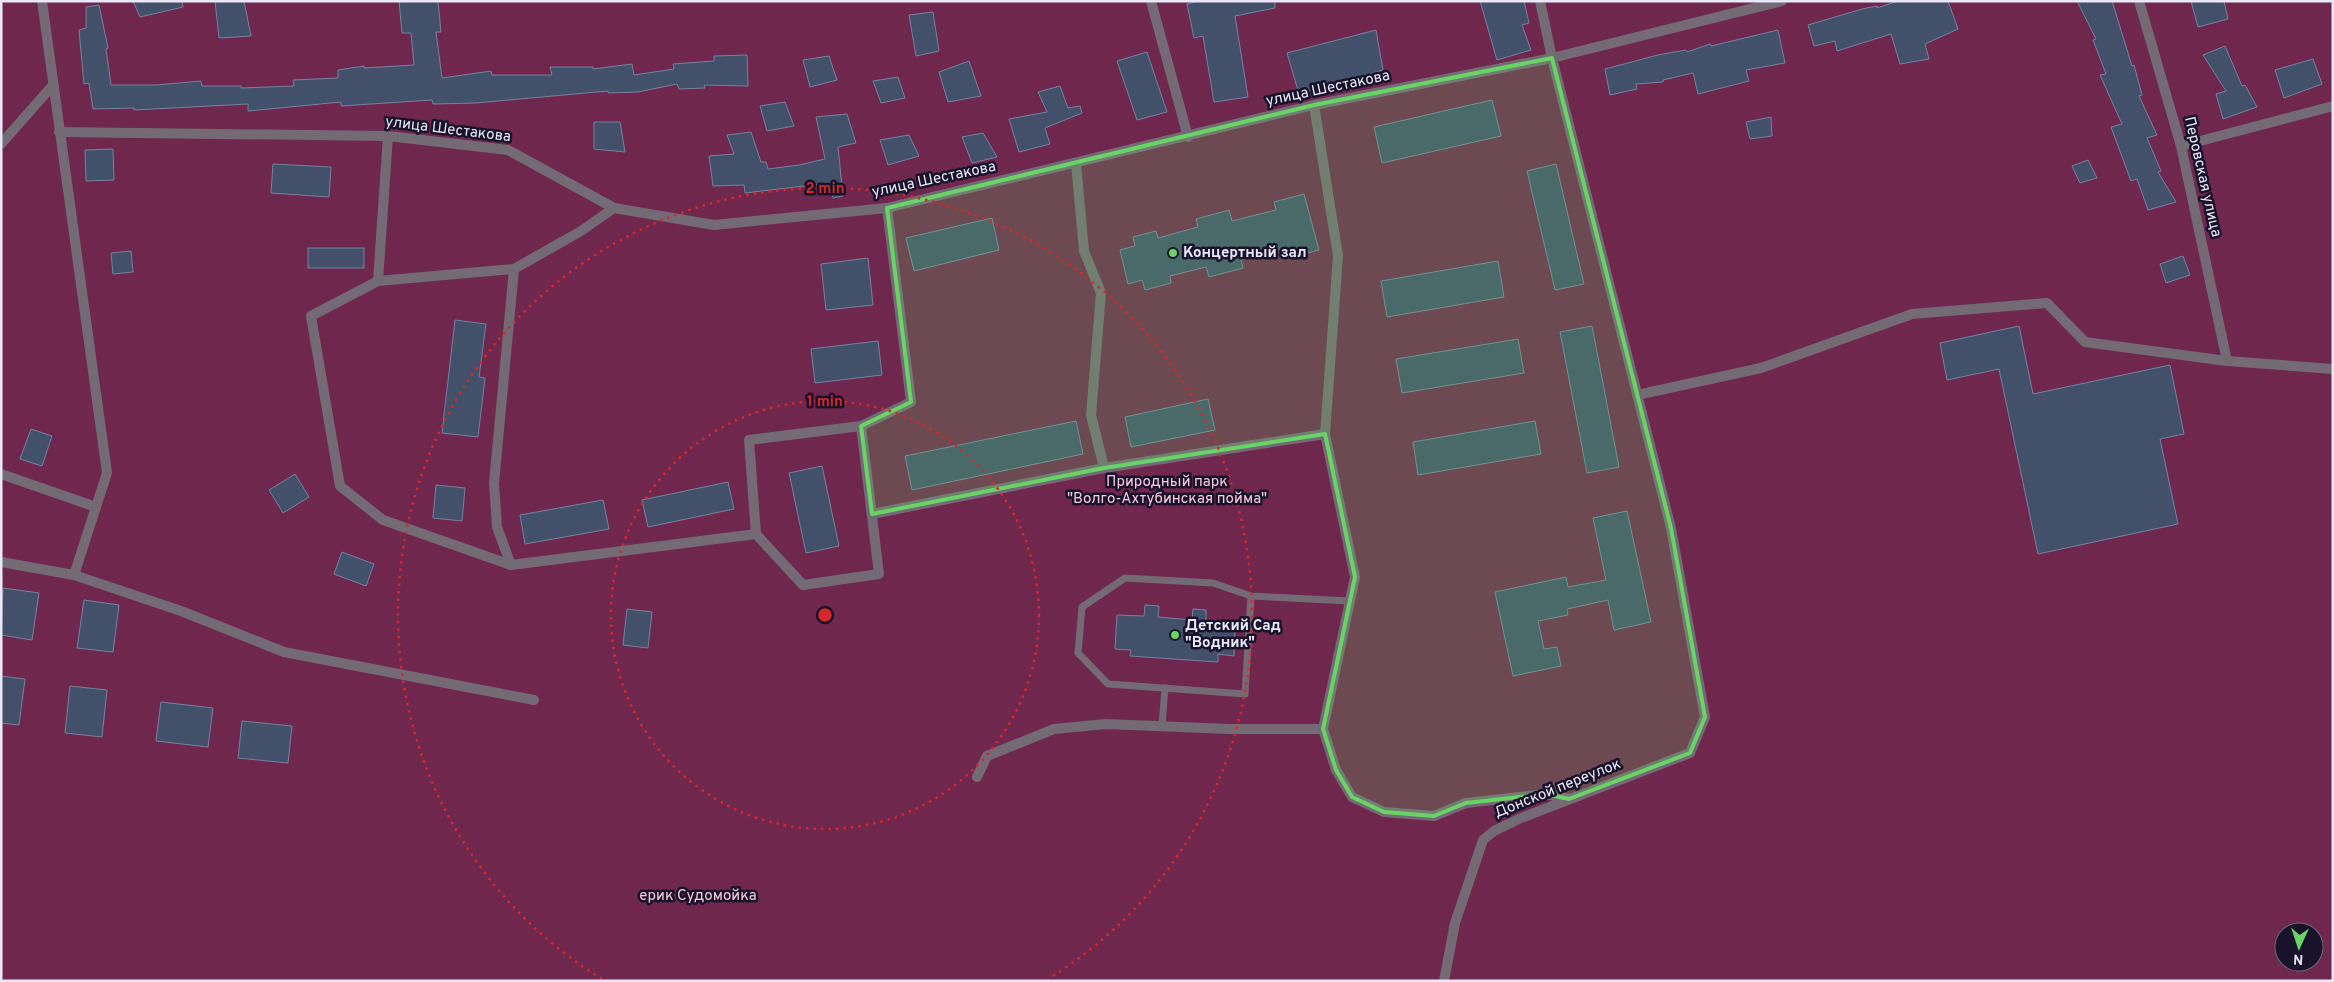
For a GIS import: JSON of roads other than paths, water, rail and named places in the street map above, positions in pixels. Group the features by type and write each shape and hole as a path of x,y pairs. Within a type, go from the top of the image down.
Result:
{"street":[{"path":"42,1 107,474 74,575"},
{"path":"1150,1 1188,137"},
{"path":"1540,1 1552,58 1637,395 1761,368 1912,314 2047,303 2086,342 2227,361 2333,369"},
{"name":"улица Шестакова","path":"59,132 388,136 508,150 614,208 714,225 887,208 1188,137 1314,105 1552,58 1782,1"},
{"name":"Перовская улица","path":"2139,1 2181,146 2227,361"},
{"path":"1,144 53,85"},
{"path":"1314,105 1338,256 1325,434 1355,577 1323,729 1336,770 1352,797 1384,812 1434,816 1466,803 1546,794 1569,800"},
{"path":"2181,146 2333,106"},
{"path":"378,281 388,136"},
{"path":"1076,163 1084,251 1101,293 1091,415 1104,468"},
{"path":"614,208 514,270 378,281 311,316 340,486 383,520 512,565 756,534"},
{"path":"861,426 879,574 803,585 756,534 749,440 861,426 911,402 887,208"},
{"path":"512,565 497,527 494,483 514,270"},
{"name":"Донской переулок","path":"1444,981 1455,923 1483,840 1494,831 1512,822 1690,754 1705,717 1671,528 1637,395"},
{"path":"872,514 1104,468 1325,434"},
{"path":"1,474 96,507"},
{"path":"1,562 74,575 181,611 284,652 534,700"},
{"path":"977,777 986,756 1054,729 1106,724 1229,729 1323,729"}],"lane":[{"path":"1252,596 1245,694 1108,684 1078,653 1082,607 1124,578 1213,583 1252,596 1349,601"},
{"path":"1162,726 1165,688"}],"place":[{"name":"Концертный зал","path":"1173,253"},
{"name":"Детский Сад \"Водник\"","path":"1175,635"}],"park label":[{"name":"Природный парк \"Волго-Ахтубинская пойма\"","path":"1167,490"},
{"name":"ерик Судомойка","path":"698,896"}]}
